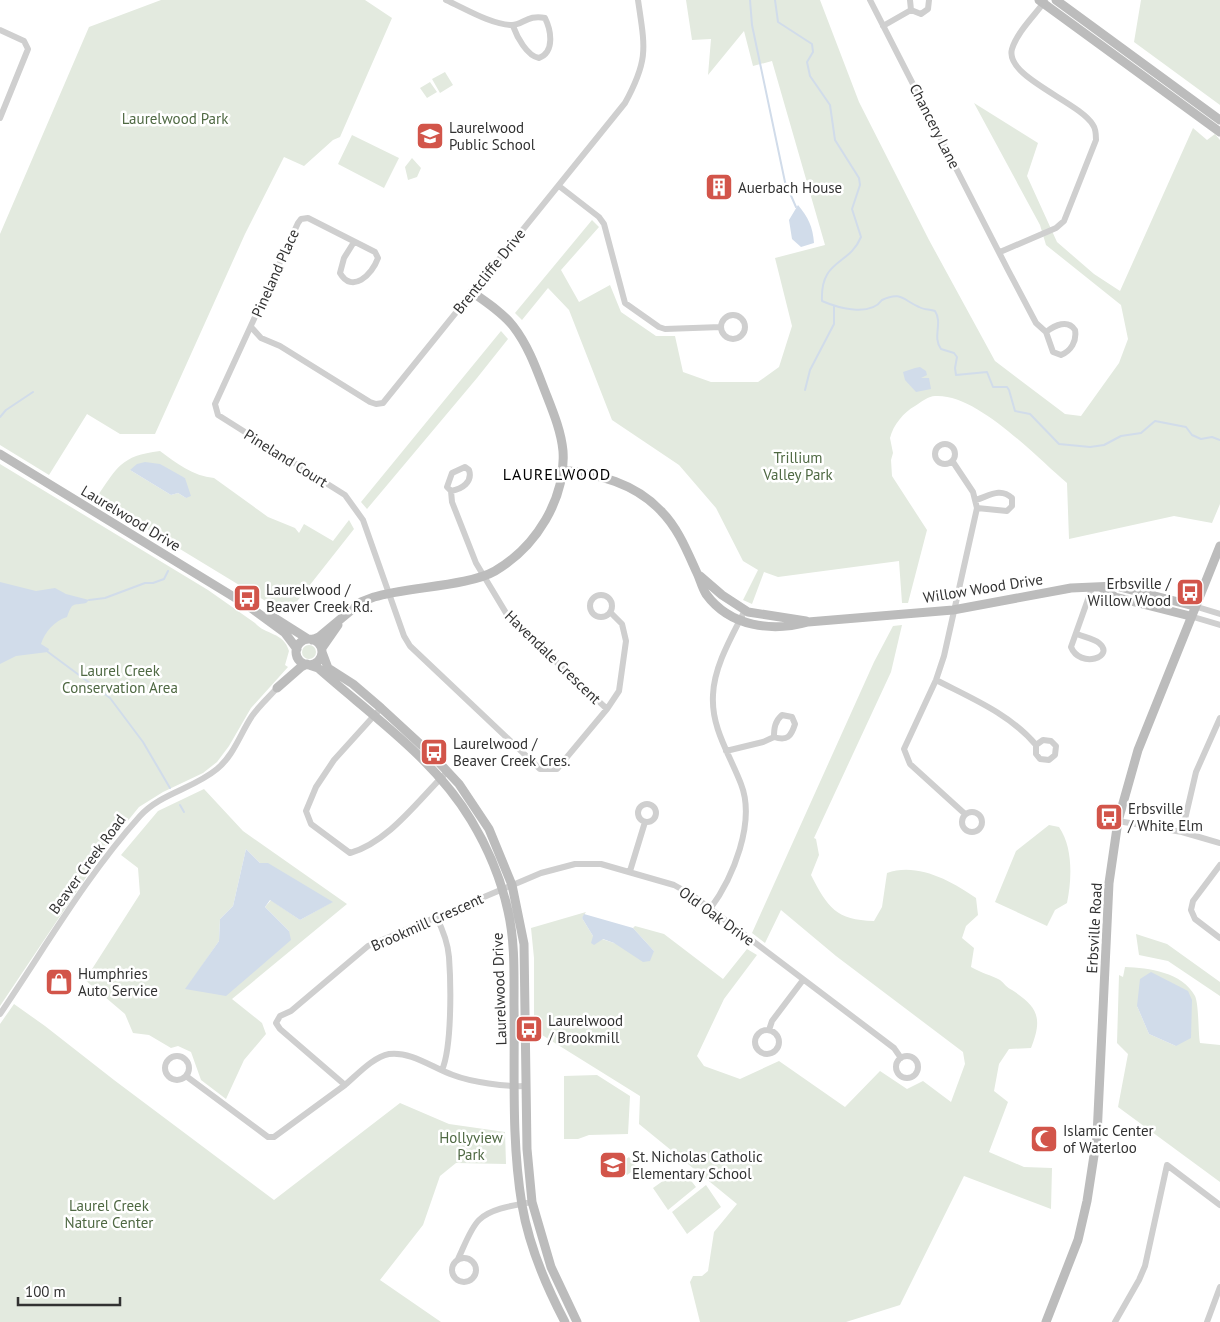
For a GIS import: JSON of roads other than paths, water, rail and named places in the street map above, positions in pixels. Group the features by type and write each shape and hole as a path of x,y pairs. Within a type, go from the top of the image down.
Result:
{"street":[{"path":"446,0 483,17 513,26 537,16 545,18 549,26 550,46 546,54 539,58 533,57 516,34 513,26"},
{"name":"Brentcliffe Drive","path":"252,327 261,338 280,346 376,404 382,403 389,397 625,103 639,76 645,47 638,0"},
{"name":"Chancery Lane","path":"870,0 1036,323 1046,332"},
{"path":"910,0 911,10"},
{"path":"911,10 918,14 925,13 930,6 929,0"},
{"path":"1056,0 1220,120"},
{"path":"1000,252 1056,228 1064,222 1096,140 1096,131 1088,119 1021,72 1012,61 1012,49 1042,1 1220,132"},
{"path":"883,26 911,10"},
{"path":"0,30 24,41 28,49 0,118"},
{"path":"559,186 599,217 604,224 625,304 659,327 721,328"},
{"name":"Pineland Place","path":"252,327 301,219 308,218 375,252 378,258 361,282 356,284 348,282 340,273 344,258 354,242"},
{"path":"342,619 322,650 317,662 308,665 301,662 297,653 301,642 319,637 361,602 390,592 484,575 513,559 532,540 547,518 558,492 563,452 560,435 525,342 501,314 472,292"},
{"path":"1063,324 1068,324 1076,330 1076,336 1067,352 1061,355 1053,352 1046,332 1063,324"},
{"name":"Pineland Court","path":"252,327 215,404 218,414 346,495 363,520 390,592"},
{"name":"Laurelwood Drive","path":"0,454 247,605 285,633 297,653"},
{"path":"953,462 976,504 944,656 936,680 904,749 910,764 965,814"},
{"name":"Willow Wood Drive","path":"562,470 588,473 613,480 644,496 673,524 705,592 719,608 740,620 769,628 788,628 808,622 953,610 1045,592 1116,586 1194,606"},
{"name":"Havendale Crescent","path":"390,592 404,636 416,654 540,770 557,769 608,709 509,618 476,563 452,502 451,491"},
{"path":"1000,491 1006,492 1012,498 1012,506 1007,511 976,504 1000,491"},
{"name":"Erbsville Road","path":"1046,1322 1078,1240 1087,1202 1097,1136 1109,883 1118,821 1138,750 1194,606 1220,546"},
{"name":"Willow Wood Drive","path":"698,574 722,595 745,610 766,616 794,618 808,622"},
{"path":"1077,634 1099,642 1103,647 1103,654 1099,659 1092,660 1073,653 1071,647 1097,588 1115,597 1220,625"},
{"name":"Laurelwood Drive","path":"247,605 258,608 310,639"},
{"path":"1194,606 1220,614"},
{"path":"710,909 739,852 744,834 746,808 742,786 718,731 713,695 715,677 745,610"},
{"path":"608,709 619,691 626,641 622,624 610,612"},
{"path":"310,639 318,643 322,650"},
{"name":"Laurelwood Drive","path":"322,650 328,668 353,684 382,708 444,775 482,838 502,889 508,911 514,960 516,1151 522,1204 541,1271 565,1322"},
{"name":"Beaver Creek Road","path":"277,688 297,653"},
{"name":"Laurelwood Drive","path":"308,665 318,668 470,799 489,829 512,885 524,944 525,1086 527,1149 532,1202 551,1267 577,1322"},
{"name":"Beaver Creek Road","path":"0,1014 99,866 127,831 153,804 201,780 218,769 232,752 252,717 277,688 301,667 308,665"},
{"path":"936,680 999,714 1030,737 1036,745"},
{"path":"382,708 334,760 316,787 306,811 311,824 350,853 363,849 404,818 444,775"},
{"path":"1182,832 1196,772 1220,718"},
{"path":"726,751 763,742 774,737"},
{"path":"1118,821 1182,832 1220,843"},
{"path":"630,871 645,822"},
{"name":"Old Oak Drive","path":"502,889 575,864 600,864 674,885 692,895 894,1048 901,1058"},
{"path":"1220,865 1193,901 1190,910 1195,919 1220,938"},
{"name":"Brookmill Crescent","path":"345,1085 280,1029 276,1022 280,1016 291,1011 368,946 502,889"},
{"path":"436,916 449,956 449,1042 447,1060 442,1070"},
{"path":"769,1030 772,1021 803,980"},
{"path":"186,1076 268,1137 274,1137 388,1054 404,1054 455,1076 514,1086 525,1086"},
{"path":"1115,1322 1145,1266 1167,1165 1220,1205"},
{"path":"458,1258 478,1221 484,1216 532,1202"},
{"path":"1207,1322 1220,1288"}],"water":[{"path":"798,205 809,222 814,243 801,247 792,239 789,220"},
{"path":"920,367 926,371 927,375 921,378 929,378 931,389 916,392 905,380 903,372"},
{"path":"145,462 160,464 185,478 191,496 186,498 178,493 171,495 130,470 137,464"},
{"path":"0,582 36,591 55,588 66,594 89,600 86,603 74,605 67,617 58,621 48,631 41,644 49,649 48,652 16,656 0,664"},
{"path":"246,849 260,863 268,863 333,902 300,920 270,900 265,907 289,931 291,940 226,996 185,989 219,941 220,919 233,906"},
{"path":"584,914 633,928 654,951 650,961 643,962 614,943 603,939 594,945 591,943 593,936 582,918"},
{"path":"1151,972 1188,991 1192,1000 1191,1038 1176,1046 1149,1034 1137,1006 1140,979"}],"waterway":[{"path":"750,0 752,25 785,182 796,207"},
{"path":"775,0 778,22 812,44 813,52 807,62 810,76 830,105 835,140 859,178 860,185 852,209 861,237 850,253 830,270 823,287 822,301 836,306 862,310 877,305 888,297 898,296 921,308 935,311 938,320 938,344 941,349 954,353 957,357 956,375 987,372 993,387 1007,387 1015,411 1030,414 1059,444 1090,447 1104,445 1121,436 1141,433 1155,421 1186,427 1192,435 1201,439 1212,437 1220,440"},
{"path":"805,390 810,370 834,324 834,306"},
{"path":"0,417 6,410 33,392"},
{"path":"89,600 105,598 145,583 153,583 164,579 168,571"},
{"path":"48,652 110,698 143,742 170,788"},
{"path":"180,805 184,812"}],"place":[{"name":"Laurelwood Public School","path":"430,136"},
{"name":"Auerbach House","path":"719,187"},
{"name":"Erbsville / Willow Wood","path":"1190,592"},
{"name":"Laurelwood / Beaver Creek Rd.","path":"247,598"},
{"name":"Laurelwood / Beaver Creek Cres.","path":"434,752"},
{"name":"Erbsville / White Elm","path":"1109,817"},
{"name":"Humphries Auto Service","path":"59,982"},
{"name":"Laurelwood / Brookmill","path":"529,1029"},
{"name":"Islamic Center of Waterloo","path":"1044,1139"},
{"name":"St. Nicholas Catholic Elementary School","path":"613,1165"}],"district":[{"name":"LAURELWOOD","path":"557,474"}],"park label":[{"name":"Laurelwood Park","path":"175,118"},
{"name":"Trillium Valley Park","path":"798,466"},
{"name":"Laurel Creek Conservation Area","path":"120,678"},
{"name":"Hollyview Park","path":"471,1146"},
{"name":"Laurel Creek Nature Center","path":"109,1214"}]}
